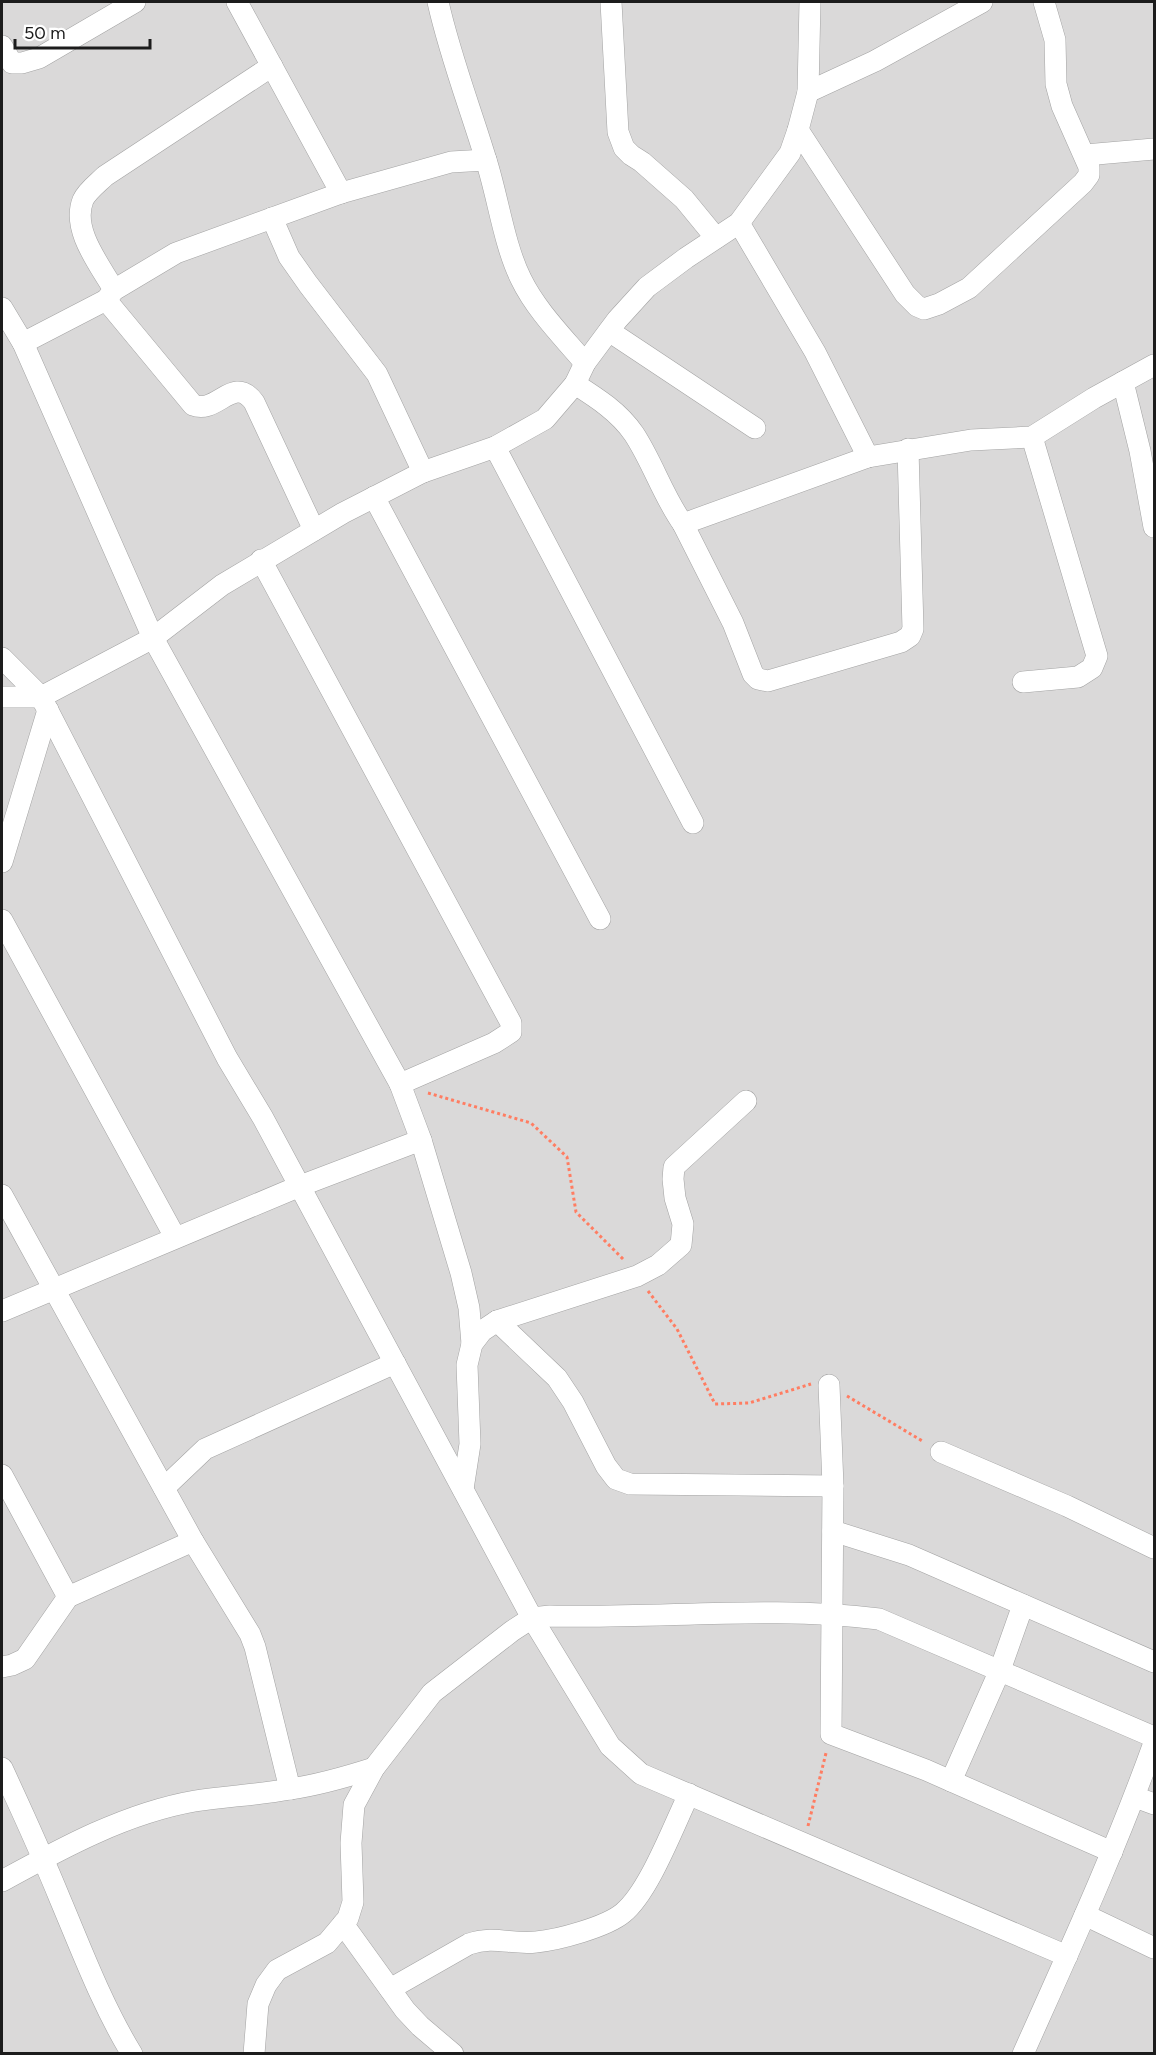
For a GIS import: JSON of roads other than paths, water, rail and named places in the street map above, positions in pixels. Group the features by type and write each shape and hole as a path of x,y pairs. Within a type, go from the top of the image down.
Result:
{"street":[{"path":"2,46 12,63 22,63 39,58 135,2"},
{"path":"237,2 341,193"},
{"path":"438,2 458,77 486,160 521,280 532,298 585,363"},
{"path":"611,2 618,132 624,148 684,199 716,238"},
{"path":"2,697 44,704 153,638 222,585 315,530 423,472 495,447 544,419 575,384 585,363 647,287 739,223 790,153 808,92 810,2"},
{"path":"808,92 875,62 954,9 982,2"},
{"path":"798,130 905,294 917,306 924,309 939,304 969,288 1089,175 1085,155 1062,106 1056,84 1055,40 1044,2"},
{"path":"272,66 105,176 83,199 80,214 81,230 110,295 193,405 200,408 235,392 247,393 254,402 315,530"},
{"path":"1085,155 1155,149"},
{"path":"24,344 110,295 176,253 341,193 452,162 486,160"},
{"path":"272,218 289,257 377,374 423,472"},
{"path":"739,223 815,352 868,457"},
{"path":"2,308 24,344 153,638 400,1084 421,1140 461,1273 469,1308 472,1344 467,1365 470,1444 463,1490"},
{"path":"609,331 755,428"},
{"path":"683,524 868,457 971,440 1032,437 1155,365"},
{"path":"1123,382 1155,527"},
{"path":"575,384 609,407 635,435 733,623 753,674 758,679 768,681 901,642 910,636 913,629 908,449"},
{"path":"1023,682 1078,677 1092,668 1097,656 1032,437"},
{"path":"495,447 693,823"},
{"path":"374,498 600,919"},
{"path":"261,561 512,1023 511,1032 494,1043 400,1084"},
{"path":"2,658 44,704 227,1058 263,1118 532,1618 610,1746 641,1774 1067,1956"},
{"path":"2,862 44,704"},
{"path":"2,920 175,1238"},
{"path":"472,1344 482,1331 497,1321 636,1276 658,1265 681,1245 683,1224 675,1198 672,1179 674,1167 746,1101"},
{"path":"2,1311 300,1186 421,1140"},
{"path":"2,1195 193,1541 250,1634 290,1789"},
{"path":"497,1321 557,1378 573,1402 606,1467 616,1479 630,1484 833,1486"},
{"path":"164,1488 205,1449 395,1363"},
{"path":"829,1385 833,1486 831,1734 951,1781 1112,1852"},
{"path":"941,1452 1067,1506 1155,1548"},
{"path":"2,1475 68,1597"},
{"path":"833,1531 909,1555 1155,1662"},
{"path":"2,1667 25,1659 68,1597 193,1541"},
{"path":"951,1781 1000,1670 1023,1605"},
{"path":"254,2054 258,2004 266,1985 277,1970 327,1943 348,1918 353,1902 351,1843 354,1805 374,1768 432,1692 532,1618 833,1613 879,1619 1155,1737"},
{"path":"1023,2054 1112,1852 1145,1801 1155,1743"},
{"path":"2,1768 96,1983 132,2054"},
{"path":"2,1881 43,1858 131,1818 193,1801 290,1789 346,1778 374,1768"},
{"path":"390,1989 469,1944 482,1940 536,1942 586,1930 622,1914 634,1902 646,1884 689,1794"},
{"path":"1085,1915 1155,1948"},
{"path":"343,1924 420,2026 453,2054"}]}
